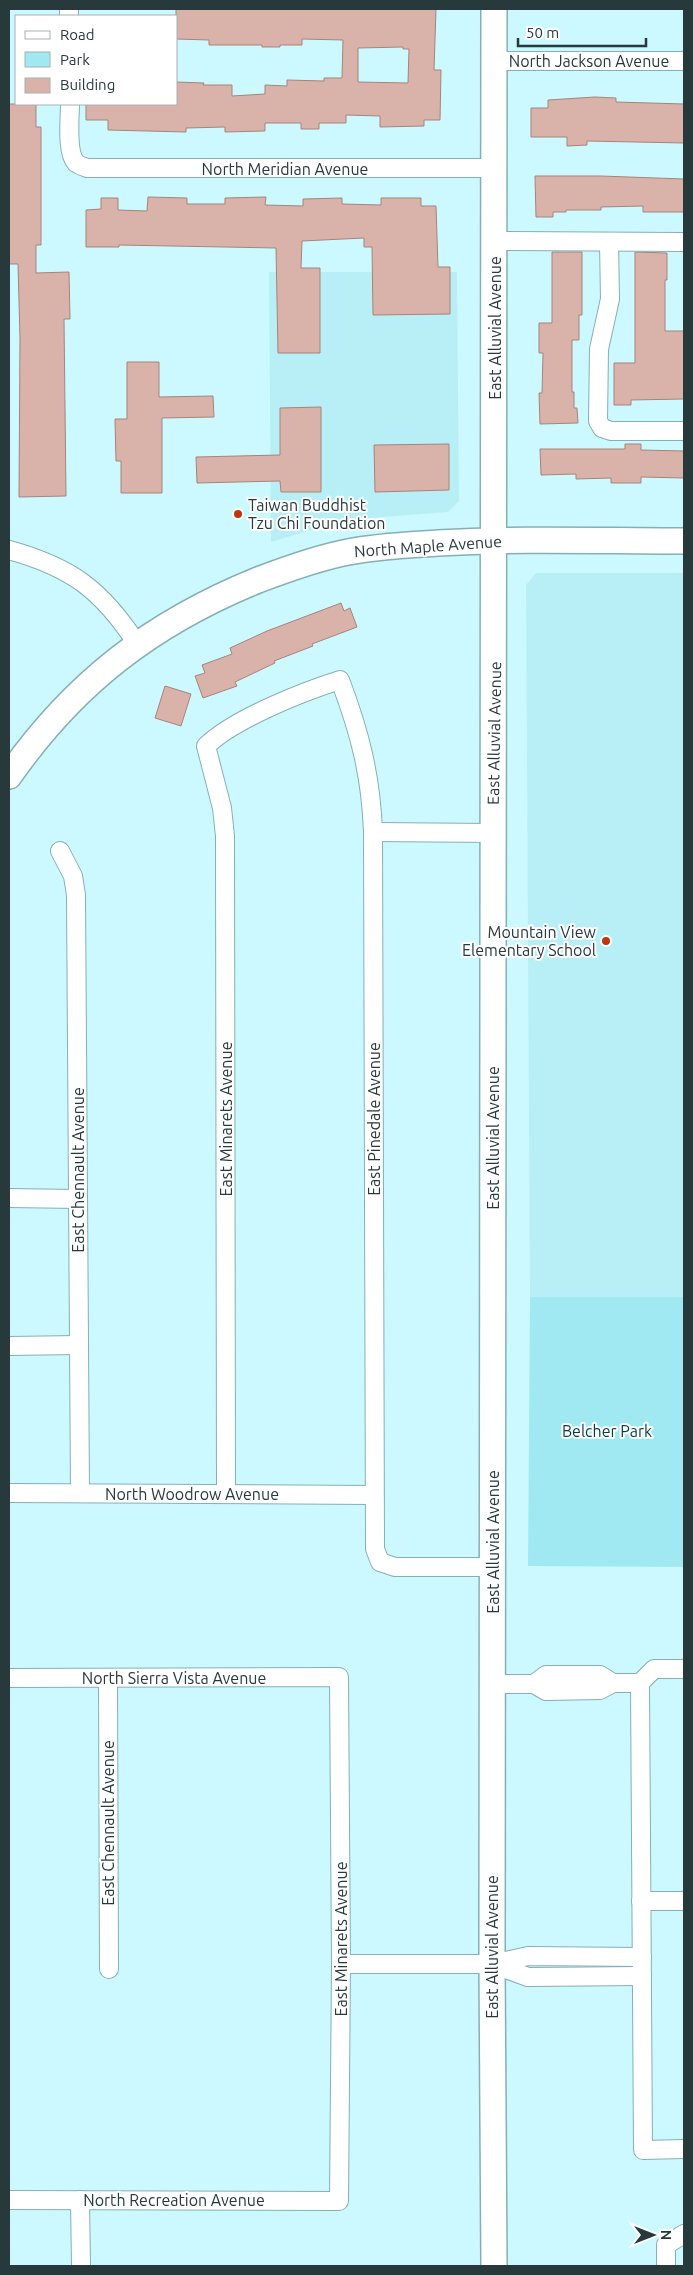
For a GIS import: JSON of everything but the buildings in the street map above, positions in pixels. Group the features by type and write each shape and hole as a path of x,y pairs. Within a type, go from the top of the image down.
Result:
{"main road":[{"name":"East Alluvial Avenue","path":"494,9 494,1566 492,1684 494,2266"},
{"name":"North Maple Avenue","path":"9,776 30,746 74,696 137,644 188,613 229,592 317,559 350,551 387,546 494,540 684,541"}],"street":[{"name":"North Jackson Avenue","path":"494,61 684,61"},
{"name":"North Meridian Avenue","path":"70,105 70,143 76,163 87,168 100,170 494,168"},
{"path":"495,241 684,242"},
{"path":"609,242 610,299 599,349 598,421 602,428 611,431 684,430"},
{"path":"9,550 43,560 72,574 100,596 120,617 137,644"},
{"name":"East Pinedale Avenue","path":"206,746 228,730 263,711 308,690 340,680 364,754 371,795 373,832 375,1549 380,1562 396,1567 494,1566"},
{"name":"East Minarets Avenue","path":"206,746 222,808 225,836 226,1494"},
{"path":"373,832 493,833"},
{"name":"East Chennault Avenue","path":"60,851 73,876 76,896 80,1493"},
{"path":"9,1198 78,1199"},
{"path":"9,1346 79,1346"},
{"name":"North Woodrow Avenue","path":"9,1493 374,1495"},
{"path":"492,1684 534,1684 546,1675 600,1675 613,1683 640,1682 654,1669 684,1669"},
{"name":"East Minarets Avenue","path":"339,1677 341,1964 339,2201"},
{"name":"North Sierra Vista Avenue","path":"9,1678 339,1677"},
{"name":"East Chennault Avenue","path":"108,1678 109,1969"},
{"path":"640,1682 643,2150 684,2149"},
{"path":"641,1901 684,1901"},
{"path":"341,1964 492,1964 528,1956 642,1957"},
{"path":"492,1964 528,1977 642,1976"},
{"name":"North Recreation Avenue","path":"9,2200 339,2201"},
{"path":"80,2200 81,2266"},
{"path":"666,2266 666,2245 684,2234"}],"shaded area":[{"path":"269,272 457,272 459,501 448,512 370,518 321,527 271,542"},
{"name":"Mountain View Elementary School","path":"536,573 684,573 684,1297 530,1297 526,585"}],"green space":[{"name":"Belcher Park","path":"530,1297 684,1297 684,1567 528,1566"}],"place":[{"name":"Taiwan Buddhist Tzu Chi Foundation","path":"238,514"},
{"name":"Mountain View Elementary School","path":"606,941"}]}
